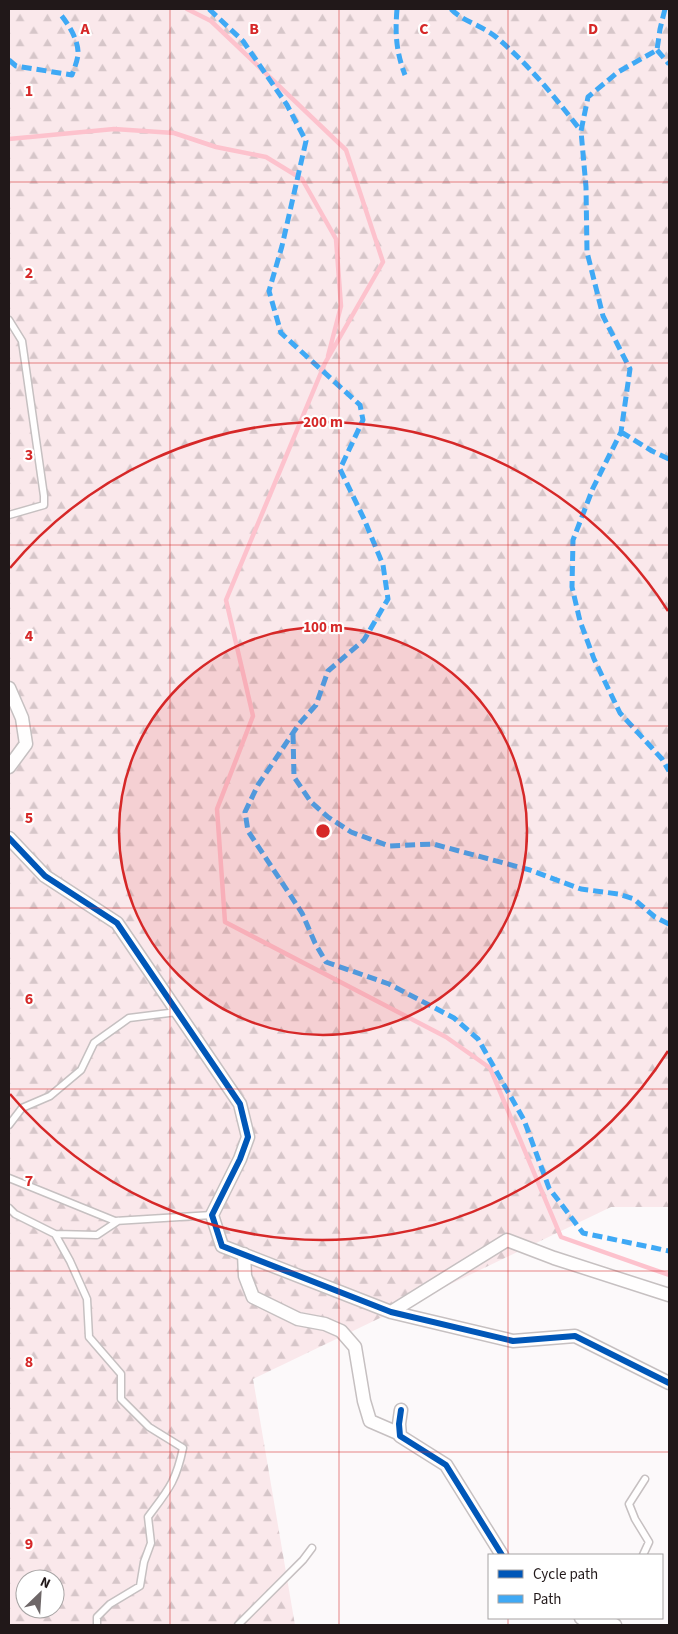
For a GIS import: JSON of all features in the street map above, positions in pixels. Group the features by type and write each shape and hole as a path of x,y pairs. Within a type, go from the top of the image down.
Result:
{"street":[{"path":"9,688 22,718 26,744 9,767"},
{"path":"9,838 46,876 117,923 240,1104 248,1138 240,1159 212,1216 222,1246 391,1312 513,1341 575,1336 669,1383"},
{"path":"391,1312 507,1240 554,1258 669,1295"},
{"path":"244,1254 245,1276 253,1297 298,1319 325,1324 341,1331 355,1347 364,1402 370,1421 400,1434 446,1465 501,1554"},
{"path":"400,1434 401,1410"},
{"path":"586,1622 613,1622"}],"lane":[{"path":"9,320 22,341 44,506 9,515"},
{"path":"9,1125 22,1108 50,1096 81,1070 94,1044 129,1018 177,1012"},
{"path":"9,1178 115,1220 212,1216"},
{"path":"9,1208 15,1214 55,1234 97,1235 119,1220"},
{"path":"55,1234 70,1261 87,1299 89,1337 121,1374 121,1400 150,1427 183,1448 179,1468 172,1485 148,1517 151,1543 144,1562 140,1586 110,1604 96,1617 97,1625"},
{"path":"643,1554 649,1542 635,1519 629,1504 645,1478"},
{"path":"238,1625 303,1560 312,1548"}],"green space":[{"path":"9,9 669,9 669,1207 611,1207 253,1379 295,1625 9,1625"}],"waterway":[{"path":"187,9 211,21 346,150 383,262 325,363 226,600 253,716 217,809 225,922 446,1037 490,1068 561,1237 669,1275"},
{"path":"9,139 114,129 174,133 216,147 266,157 302,179 336,239 341,306 328,356"}],"marked path":[{"path":"209,9 243,41 287,105 306,141 282,246 269,291 281,333 360,405 363,420 340,469 383,565 388,599 364,640 328,671 316,705 299,724 258,785 245,812 248,831 302,913 315,943 326,962 389,984 454,1018 478,1039 524,1120 549,1188 583,1233 669,1251"},
{"path":"397,9 397,42 405,75"},
{"path":"451,9 461,17 491,33 520,59 581,131"},
{"path":"665,9 657,50 618,72 588,97 581,131 586,187 587,252 603,316 630,369 621,432 593,488 573,540 572,587 580,621 594,659 620,713 662,759 669,771"},
{"path":"9,60 16,66 72,75 78,58 77,44 61,15"},
{"path":"657,50 669,64"},
{"path":"621,432 669,459"},
{"path":"293,734 294,777 311,802 328,817 351,832 389,846 433,844 530,870 581,889 618,894 634,899 655,917 669,924"}],"cycle path":[{"path":"9,838 45,876 117,923 240,1104 248,1137 240,1159 212,1215 222,1246 391,1312 513,1341 575,1336 669,1383"},
{"path":"401,1410 400,1436 446,1465 501,1554"}]}
